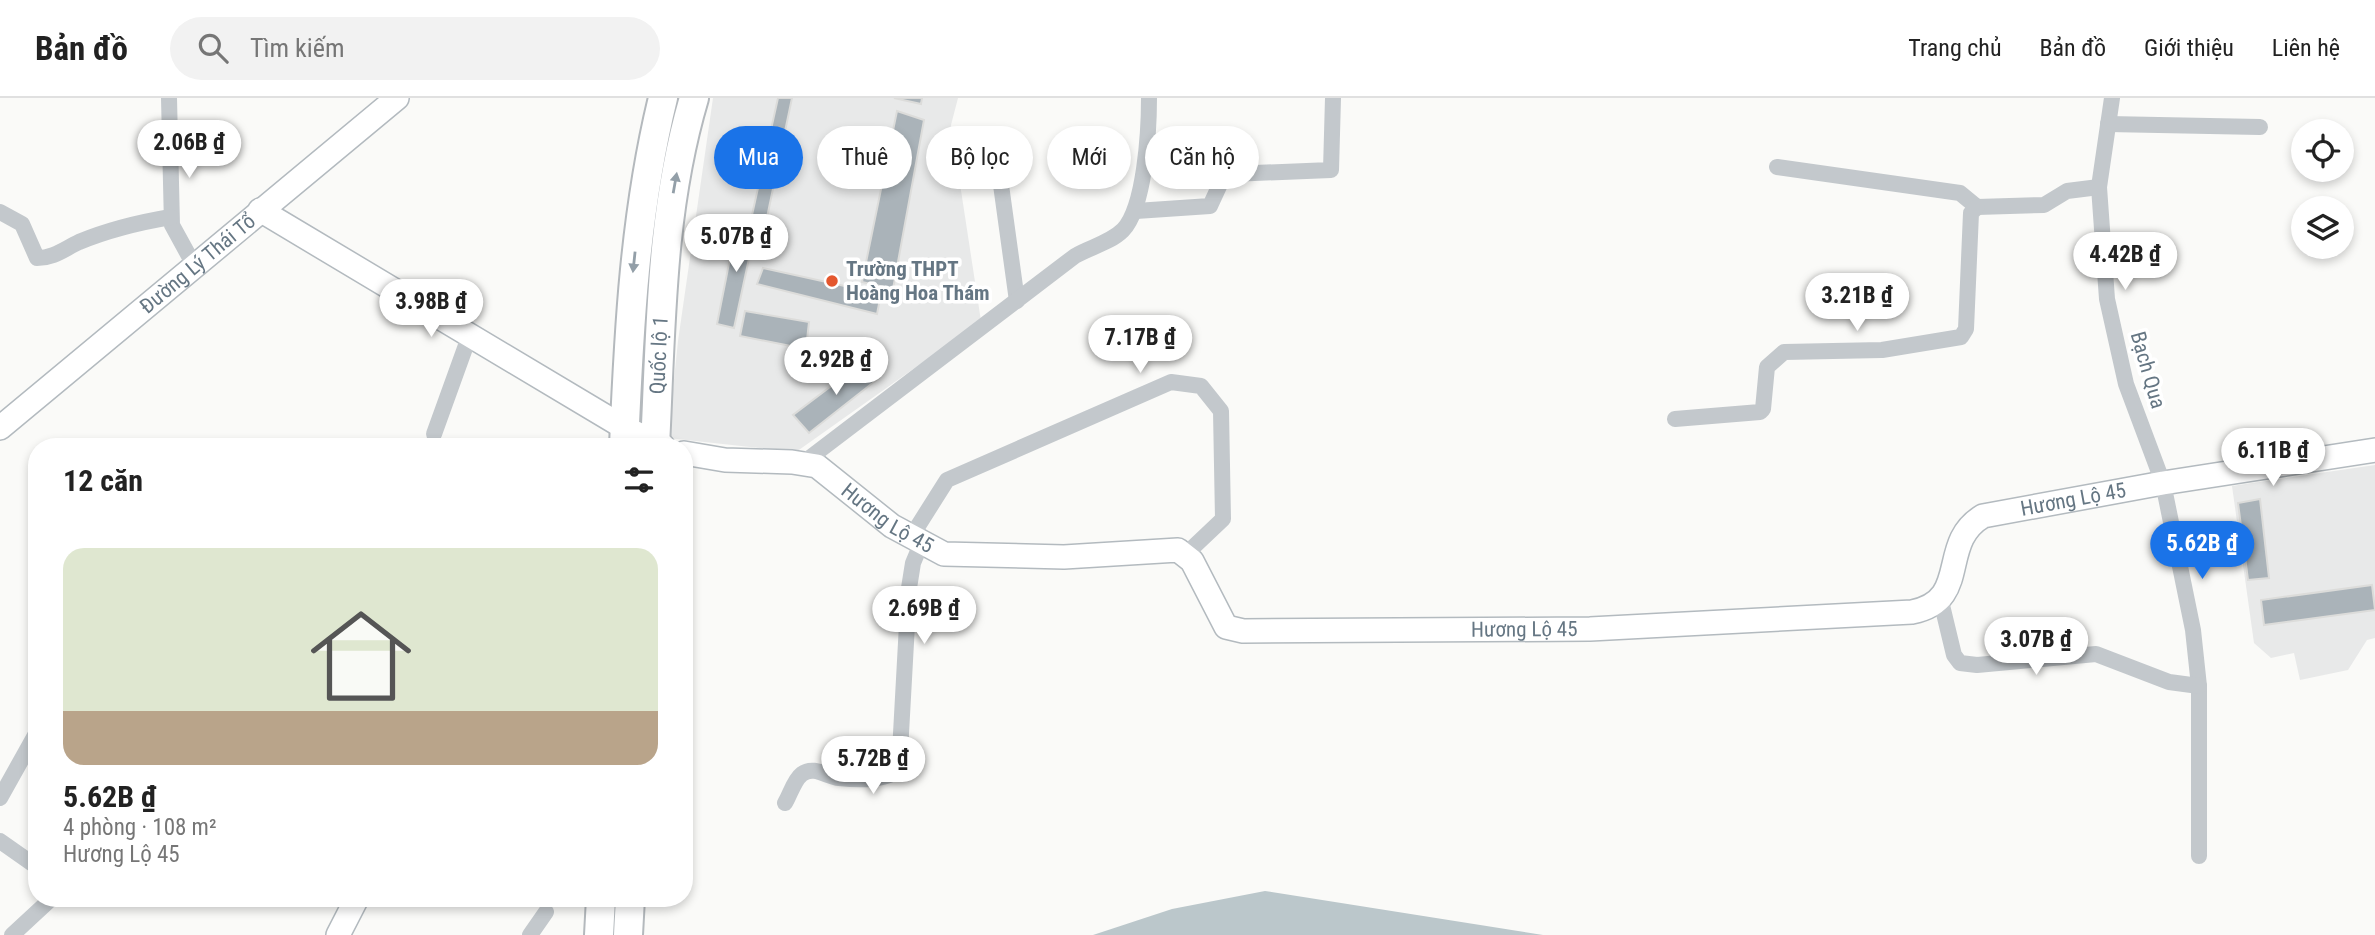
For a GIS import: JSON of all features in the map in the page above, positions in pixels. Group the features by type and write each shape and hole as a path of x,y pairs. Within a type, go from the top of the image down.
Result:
{"highway":[{"name":"Quốc lộ 1","path":"624,437 634,255 645,181 663,98"},
{"name":"Quốc lộ 1","path":"658,438 660,321 667,230 678,164 694,98"},
{"path":"599,935 601,907"},
{"path":"628,935 630,907"}],"street":[{"path":"169,98 171,217 174,232 195,267"},
{"name":"Đường Lý Thái Tổ","path":"0,428 397,98"},
{"path":"803,463 1075,256 1117,235 1136,211 1149,98"},
{"path":"1136,211 1210,206 1222,180 1231,174 1331,170 1333,98"},
{"name":"Bạch Qua","path":"2112,98 2099,187 2110,311 2126,384 2164,483 2193,630 2199,686 2199,856"},
{"path":"2108,124 2260,127"},
{"path":"1777,167 1960,193 1977,207"},
{"path":"1675,419 1760,412 1763,408 1766,367 1784,352 1882,350 1961,337 1966,330 1970,213 1977,207 2044,205 2067,191 2099,187"},
{"path":"1002,189 1017,301"},
{"path":"260,210 469,337 624,437"},
{"path":"0,212 22,224 37,258 50,258 79,243 136,224 171,217"},
{"path":"434,434 469,337"},
{"path":"785,803 800,775 806,772 815,771 840,778 867,778 899,770 909,589 916,541 947,480 1171,382 1201,386 1221,411 1223,519 1186,554"},
{"name":"Hương Lộ 45","path":"693,455 725,460 803,463 828,473 880,517 916,541 944,554 1064,557 1171,549 1186,554 1222,621 1230,629 1243,631 1590,629 1885,615 1921,610 1941,601 1961,538 1971,524 1983,516 2164,483 2375,450"},
{"path":"1941,601 1954,655 1960,663 1977,665 2096,654 2168,682 2199,686"},
{"path":"0,798 28,748"},
{"path":"0,841 28,861"},
{"path":"12,935 42,907"},
{"path":"338,935 352,907"},
{"path":"530,935 546,912"}],"shaded area":[{"name":"Trường THPT Hoàng Hoa Thám","path":"713,98 958,98 951,126 926,126 926,189 961,189 981,321 796,452 693,441 693,438 668,438 678,341"},
{"path":"2375,465 2375,638 2367,640 2348,670 2300,680 2294,653 2271,658 2254,643 2232,486"},
{"path":"1265,891 1543,935 1093,935 1172,909"}],"building":[{"path":"778,98 792,98 786,126 772,126"},
{"path":"894,98 922,98 921,104"},
{"path":"897,111 924,120 912,185 912,126 894,126"},
{"path":"758,189 773,189 765,227 750,224"},
{"path":"881,189 911,189 893,289 862,282"},
{"path":"737,223 756,226 734,328 717,324"},
{"path":"763,268 881,294 877,314 757,284"},
{"path":"745,311 809,322 806,349 740,336"},
{"path":"863,362 879,378 809,433 793,415"},
{"path":"2260,499 2269,578 2248,580 2238,503"},
{"path":"2372,585 2375,610 2264,625 2261,600"}],"place":[{"name":"Trường THPT Hoàng Hoa Thám","path":"832,281"}]}
